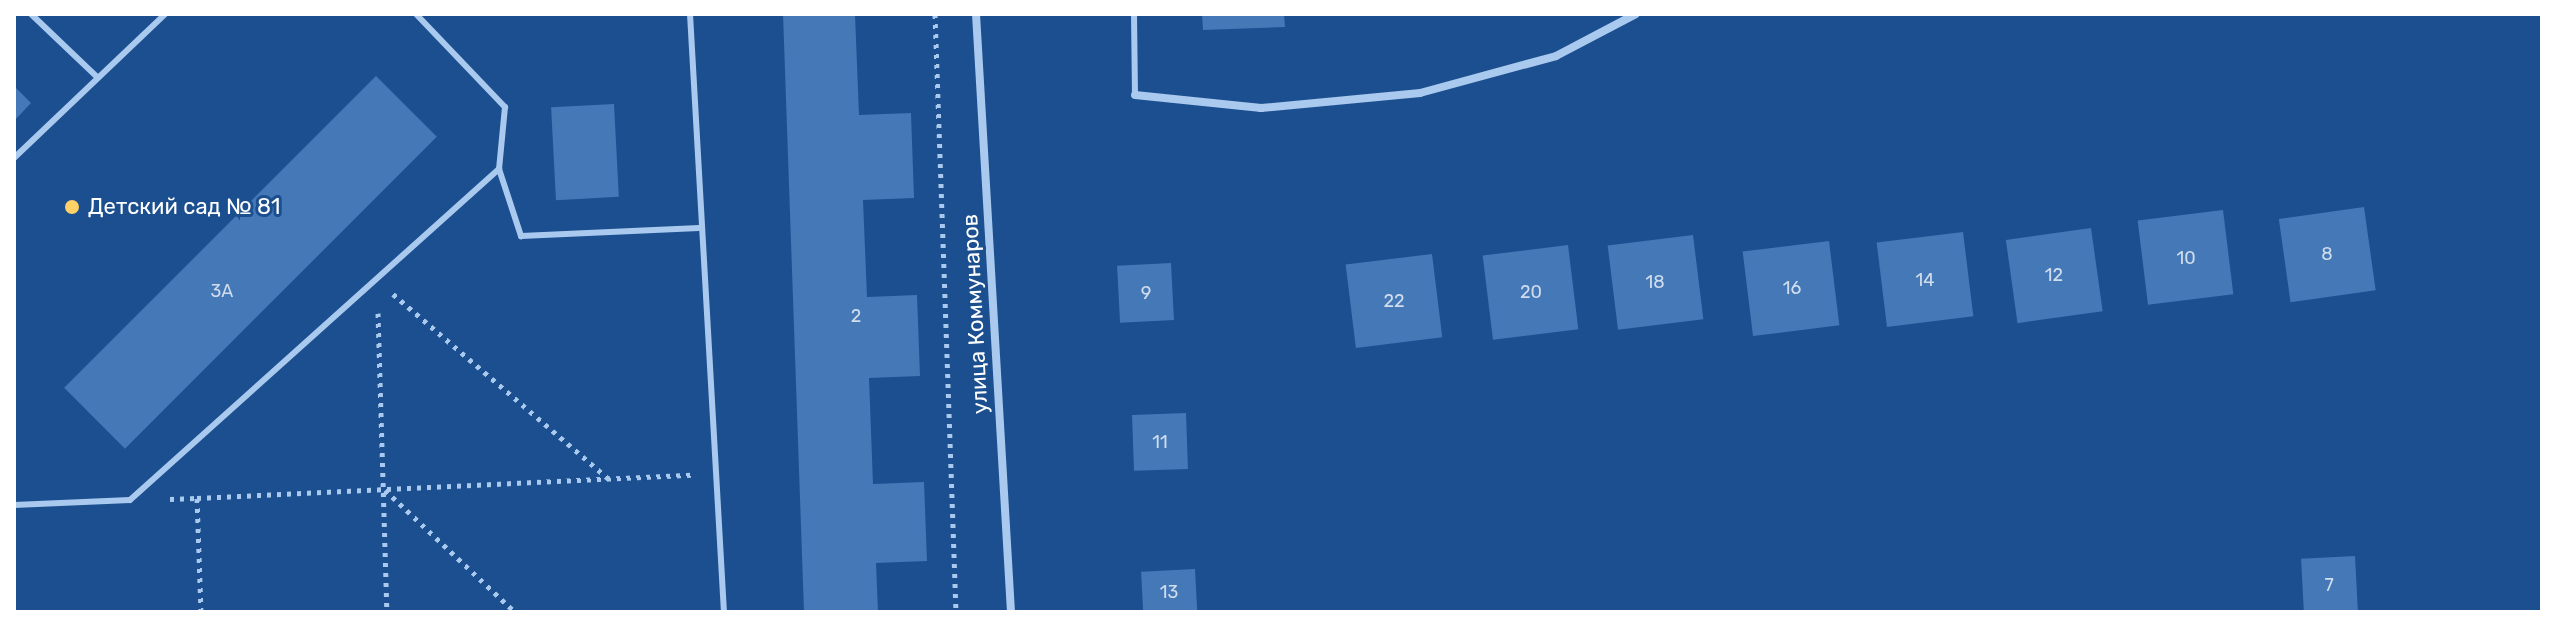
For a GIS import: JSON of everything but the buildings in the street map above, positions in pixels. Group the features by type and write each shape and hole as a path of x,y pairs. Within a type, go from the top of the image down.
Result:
{"street":[{"name":"улица Коммунаров","path":"976,14 1011,612"},
{"path":"1135,95 1261,108 1420,93 1556,56 1636,14"}],"lane":[{"path":"31,14 96,76"},
{"path":"14,158 96,76 165,14"},
{"path":"416,14 505,107 499,169 521,236 699,228"},
{"path":"690,14 699,228 724,612"},
{"path":"1134,14 1135,95"},
{"path":"14,505 130,500 499,169"}],"path":[{"path":"935,14 956,612"},
{"path":"376,280 609,479"},
{"path":"376,280 387,612"},
{"path":"201,612 197,498 716,474"},
{"path":"384,489 515,612"}],"place":[{"name":"Детский сад № 81","path":"72,207"}]}
